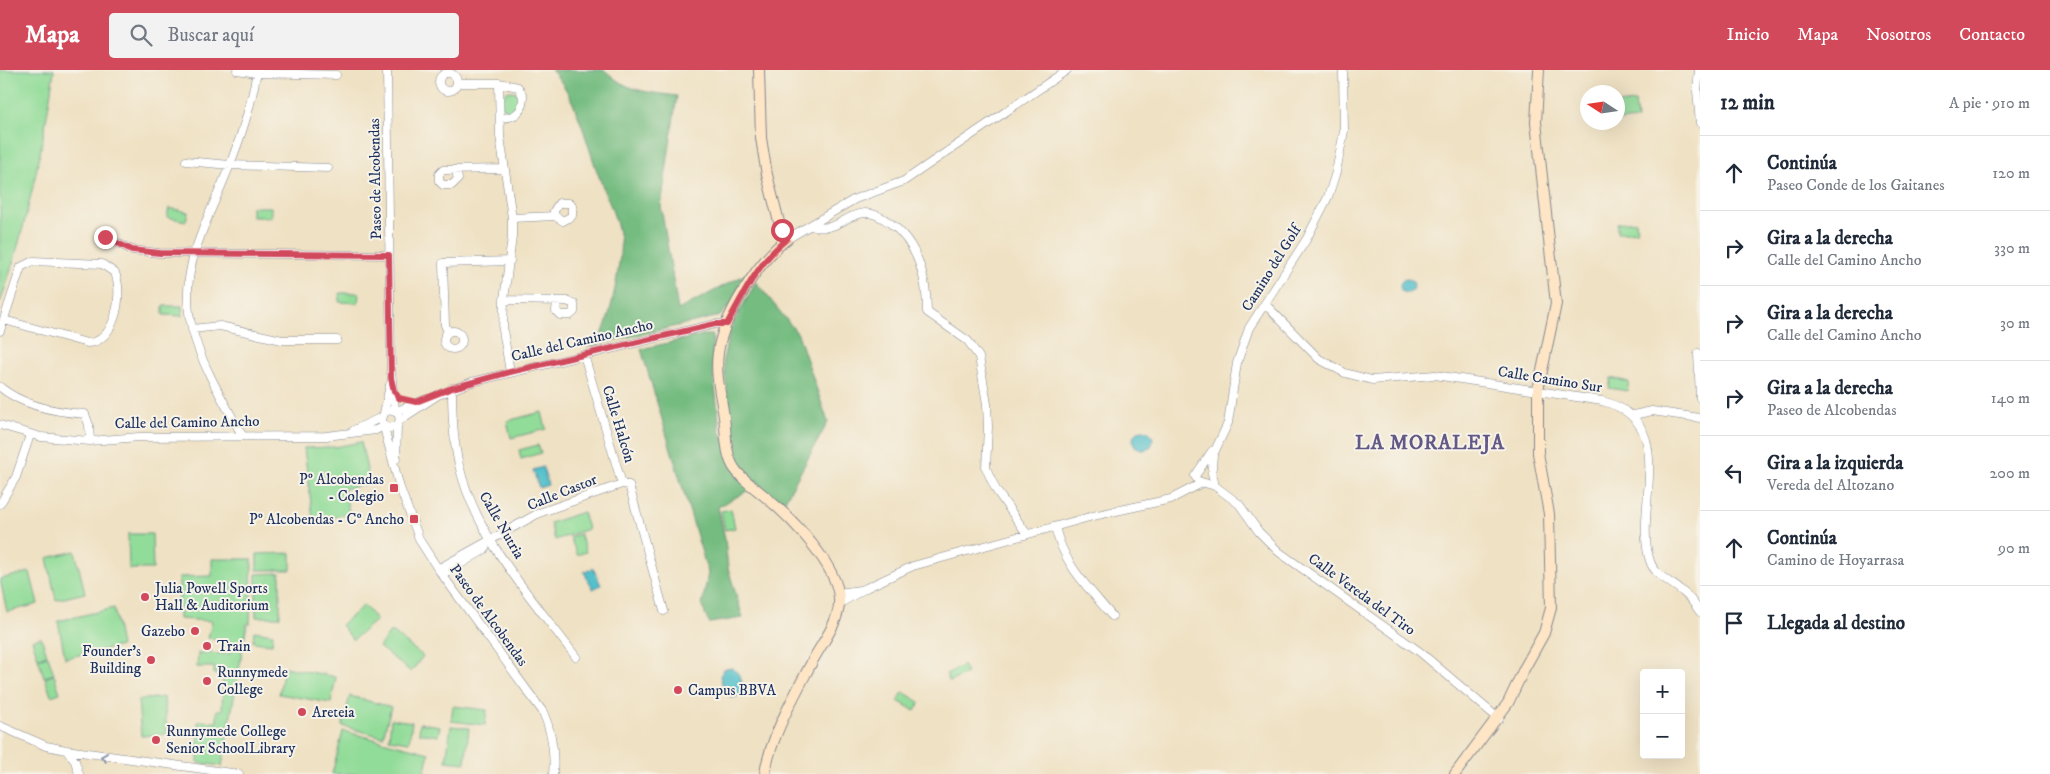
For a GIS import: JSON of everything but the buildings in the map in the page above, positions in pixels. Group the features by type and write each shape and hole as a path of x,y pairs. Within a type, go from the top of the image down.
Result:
{"street":[{"path":"237,70 336,75"},
{"name":"Paseo de Alcobendas","path":"387,70 391,378 396,411"},
{"path":"759,70 761,138 767,175 784,242"},
{"path":"765,774 772,748 800,685 836,619 839,599 832,574 809,540 777,506 740,474 731,462 718,368 718,353 725,329 760,266 784,242 855,200 904,181 1066,70"},
{"path":"1455,774 1499,718 1544,633 1551,608 1549,514 1538,453 1538,390 1556,304 1536,122 1539,70"},
{"path":"1698,70 1697,91 1700,123"},
{"path":"242,435 220,394 192,329 187,297 193,253 230,165 242,130 257,72"},
{"name":"Camino del Golf","path":"1203,483 1212,471 1212,458 1228,423 1240,350 1249,328 1306,240 1328,197 1336,172 1344,131 1346,73"},
{"path":"458,83 514,84 522,91 523,96 519,113 515,116 500,118"},
{"path":"499,83 504,169 512,218 503,330 510,372"},
{"path":"186,161 230,165 328,168"},
{"path":"456,171 504,169"},
{"path":"810,226 824,229 862,214 873,214 898,229 912,246 922,269 927,296 927,312 968,341 979,357 988,412 986,468 996,490 1028,534"},
{"path":"512,218 555,216"},
{"path":"105,237 132,250 160,253 389,255"},
{"path":"0,330 21,267 26,263 32,261 102,264 115,273 117,297 111,326 108,334 96,343 87,343 4,320"},
{"path":"448,332 444,325 443,263 510,261"},
{"path":"504,300 557,301"},
{"name":"Calle Camino Sur","path":"1265,304 1319,359 1345,373 1372,380 1436,376 1538,390 1622,407 1641,428 1648,449 1647,546 1651,564 1697,600 1700,612"},
{"name":"Calle del Camino Ancho","path":"396,411 452,388 510,372 706,328 719,323 725,329"},
{"path":"192,329 220,326 282,340 337,340"},
{"path":"1698,353 1700,398"},
{"name":"Calle Halcón","path":"584,355 622,484 629,485 664,611"},
{"name":"Paseo de Alcobendas","path":"383,415 391,378"},
{"path":"0,387 29,404 49,410 85,414 89,425 90,441"},
{"name":"Calle Nutria","path":"452,388 452,421 458,464 470,501 489,542 576,657"},
{"path":"394,391 405,402 416,402"},
{"name":"Calle del Camino Ancho","path":"399,423 438,395"},
{"path":"389,410 396,411 399,423 389,428 385,425 383,415 389,410"},
{"path":"1632,416 1644,411 1652,411 1700,418"},
{"name":"Calle del Camino Ancho","path":"345,434 383,415"},
{"name":"Paseo de Alcobendas","path":"396,471 399,423"},
{"name":"Calle del Camino Ancho","path":"0,425 30,435 90,441 139,437 345,434 380,430 385,425"},
{"name":"Paseo de Alcobendas","path":"385,425 408,513 420,540 440,572 543,712 554,749 553,774"},
{"path":"0,504 16,477 30,435"},
{"path":"1187,490 1217,445"},
{"path":"1202,466 1209,466 1215,486"},
{"name":"Calle Vereda del Tiro","path":"1195,476 1196,480 1215,486 1239,504 1259,532 1279,552 1420,652 1499,718"},
{"path":"839,599 913,566 1028,534 1170,499 1203,483"},
{"name":"Calle Castor","path":"440,572 478,546 489,542 539,514 622,484"},
{"path":"1055,527 1060,548 1067,561 1112,616"},
{"path":"0,726 46,746 85,754 218,773 239,774"},
{"path":"66,750 78,770"},
{"path":"78,770 85,754"}],"green space":[{"path":"0,70 54,70 33,188 18,246 0,303"},
{"path":"551,70 605,70 629,87 647,92 677,96 661,206 678,310 750,272 734,301 720,316 586,347 595,343 600,338 605,328 618,273 620,239 614,214 574,105 560,80"},
{"path":"511,91 518,94 521,101 518,108 511,111 504,108 501,101 504,94"},
{"path":"1635,102 1637,119 1625,120 1625,103"},
{"path":"252,207 271,207 271,217 252,217"},
{"path":"169,208 188,212 186,221 167,217"},
{"path":"1636,221 1637,231 1617,233 1617,223"},
{"path":"756,282 798,334 828,422 783,504 743,472 736,458 723,359 731,327"},
{"path":"340,293 359,293 358,303 339,302"},
{"path":"163,306 182,306 182,316 163,315"},
{"path":"703,335 713,335 712,360 720,431 749,490 718,507 725,539 728,568 743,618 709,623 702,606 708,573 641,349"},
{"path":"1611,378 1629,382 1627,391 1609,388"},
{"path":"542,412 546,429 511,438 507,421"},
{"path":"361,442 370,483 344,489 349,512 325,521 323,516 313,519 304,448 335,447"},
{"path":"538,445 541,453 521,459 519,450"},
{"path":"731,509 735,528 725,530 721,511"},
{"path":"583,512 588,529 555,540 550,523"},
{"path":"128,534 152,534 153,569 129,569"},
{"path":"580,534 586,552 577,555 570,537"},
{"path":"75,551 85,593 56,600 47,558"},
{"path":"291,553 291,570 257,570 257,554"},
{"path":"212,559 252,559 250,623 247,624 222,766 198,763 198,721 217,722 217,710 222,710 223,675 214,674 214,667 197,667 198,653 230,654 231,642 208,638 212,621 179,619 179,577 212,576"},
{"path":"30,572 38,604 7,612 0,579"},
{"path":"280,573 280,617 256,617 256,574"},
{"path":"364,605 376,620 353,640 341,625"},
{"path":"114,608 121,646 65,658 58,621"},
{"path":"254,631 273,634 272,644 253,642"},
{"path":"391,631 423,656 411,672 379,647"},
{"path":"41,637 47,655 38,658 32,640"},
{"path":"48,656 54,674 44,677 38,659"},
{"path":"963,665 967,673 950,682 946,674"},
{"path":"284,667 336,677 331,703 279,694"},
{"path":"54,675 60,693 51,696 45,678"},
{"path":"903,692 920,702 915,711 898,701"},
{"path":"350,696 391,707 383,737 342,726"},
{"path":"164,697 167,734 141,736 138,700"},
{"path":"453,706 487,710 485,725 451,721"},
{"path":"391,719 412,722 409,742 389,739"},
{"path":"420,723 440,726 438,736 419,733"},
{"path":"451,726 469,728 465,763 446,761"},
{"path":"343,731 429,753 424,774 332,774"}],"water":[{"path":"1404,279 1410,279 1414,286 1410,293 1404,293 1400,289 1400,283"},
{"path":"1143,430 1150,433 1153,440 1150,447 1143,450 1136,447 1133,440 1136,433"},
{"path":"543,467 548,485 539,488 533,470"},
{"path":"593,568 601,585 593,589 584,572"},
{"path":"732,668 740,677 742,684 740,695 733,698 725,694 720,676 724,669"}],"place":[{"name":"Pº Alcobendas - Colegio","path":"394,488"},
{"name":"Pº Alcobendas - Cº Ancho","path":"414,519"},
{"name":"Julia Powell Sports Hall & Auditorium","path":"145,597"},
{"name":"Gazebo","path":"195,631"},
{"name":"Train","path":"207,646"},
{"name":"Founder's Building","path":"151,660"},
{"name":"Runnymede College","path":"207,681"},
{"name":"Campus BBVA","path":"678,690"},
{"name":"Areteia","path":"302,712"},
{"name":"Runnymede College Senior SchoolLibrary","path":"156,740"}],"district":[{"name":"LA MORALEJA","path":"1430,442"}],"route":[{"path":"105,237 132,250 160,253 389,255 391,378 394,391 399,398 405,402 416,402 452,388 510,372 706,328 719,323 727,324 760,266 787,239 782,230"}]}
